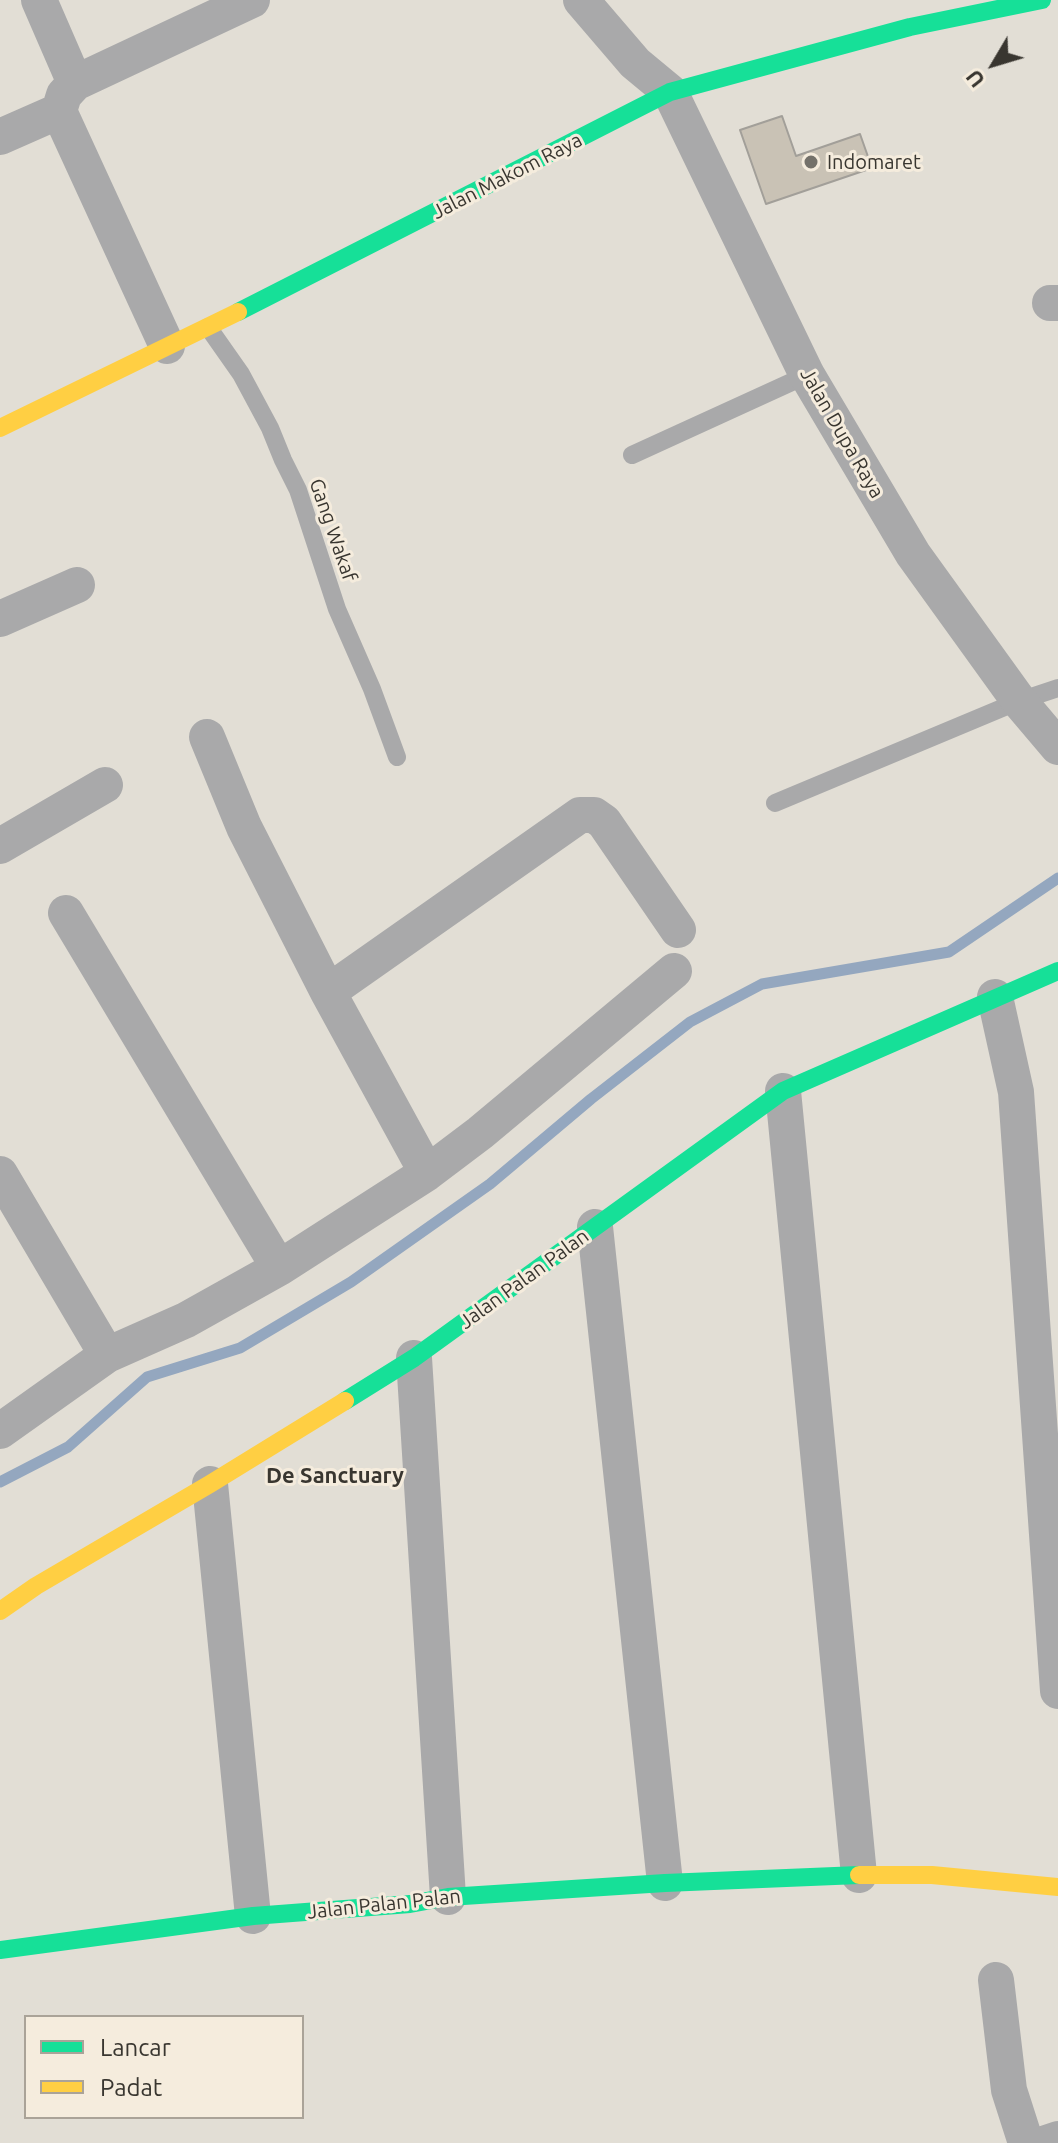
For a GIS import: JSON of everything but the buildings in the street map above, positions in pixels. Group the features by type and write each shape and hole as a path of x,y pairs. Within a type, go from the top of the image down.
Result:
{"street":[{"path":"39,0 67,97 167,346"},
{"path":"0,137 67,97 252,0"},
{"path":"581,0 635,63 670,92"},
{"name":"Jalan Makom Raya","path":"0,428 208,327 670,92 910,27 1042,0"},
{"name":"Jalan Dupa Raya","path":"670,92 796,380 913,554 1019,701 1058,747"},
{"path":"0,619 77,585"},
{"path":"207,737 244,827 328,992 427,1173"},
{"path":"0,846 105,785"},
{"path":"328,992 580,815 594,815 604,822 678,930"},
{"path":"66,913 279,1268"},
{"path":"0,1431 107,1355 186,1320 279,1268 427,1173 480,1133 674,971"},
{"name":"Jalan Palan Palan","path":"0,1611 36,1586 210,1484 414,1358 783,1091 1058,971"},
{"path":"995,997 1016,1092 1058,1691"},
{"path":"783,1091 859,1875"},
{"path":"0,1174 107,1355"},
{"path":"595,1227 665,1883"},
{"path":"414,1358 448,1897"},
{"path":"210,1484 253,1916"},
{"name":"Jalan Palan Palan","path":"0,1950 253,1916 410,1904 448,1897 665,1883 932,1875 1058,1887"},
{"path":"996,1980 1009,2090 1026,2143"},
{"path":"1046,2143 1058,2139"}],"lane":[{"name":"Gang Wakaf","path":"208,327 241,374 298,490 337,609 397,757"},
{"path":"632,455 796,380"},
{"path":"775,803 1019,701 1058,688"}],"waterway":[{"path":"0,1482 68,1447 147,1377 240,1348 351,1282 490,1184 591,1099 690,1022 762,984 949,952 1058,878"}],"traffic: fast":[{"path":"238,312 670,92 910,27 1042,0"},
{"path":"345,1401 414,1358 783,1091 1058,971"},
{"path":"0,1950 253,1916 410,1904 448,1897 859,1875"}],"traffic: slow":[{"path":"0,428 238,312"},
{"path":"0,1611 36,1586 345,1401"},
{"path":"859,1875 932,1875 1058,1887"}],"place":[{"name":"Indomaret","path":"811,162"}],"district":[{"name":"De Sanctuary","path":"335,1476"}]}
